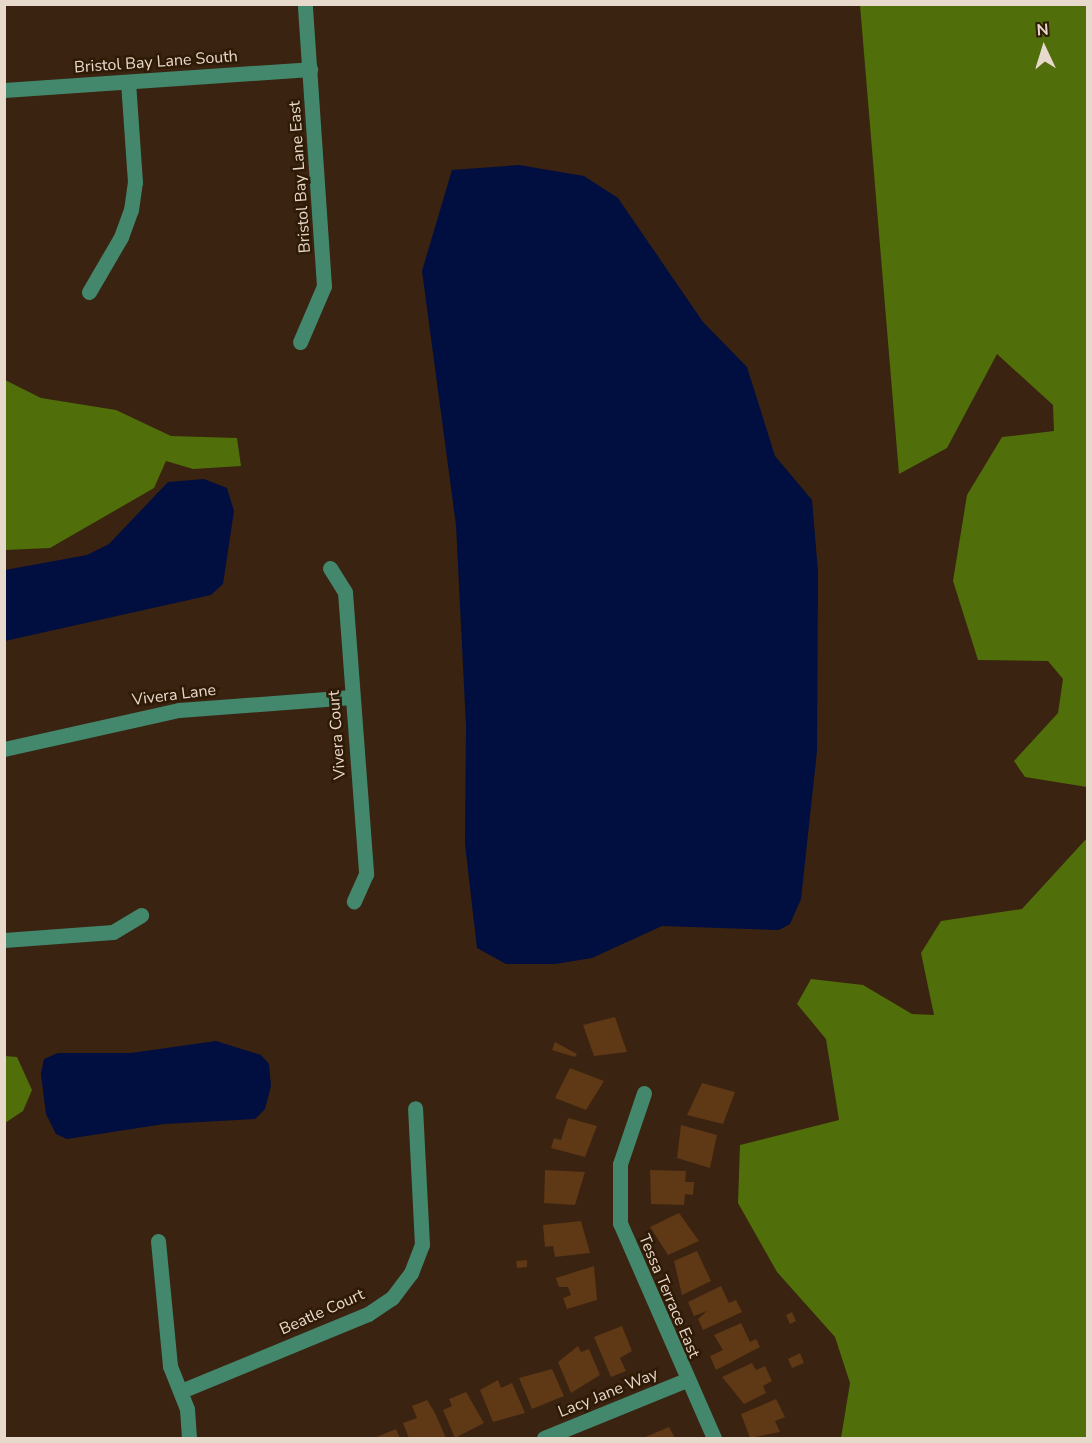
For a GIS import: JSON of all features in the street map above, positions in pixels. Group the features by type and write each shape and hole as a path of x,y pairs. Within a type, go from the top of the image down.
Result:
{"street":[{"name":"Bristol Bay Lane East","path":"300,342 324,286 305,4"},
{"name":"Bristol Bay Lane South","path":"4,90 310,69"},
{"path":"88,292 121,237 130,210 135,182 128,82"},
{"name":"Vivera Court","path":"330,568 345,592 366,874 354,901"},
{"name":"Vivera Lane","path":"4,749 167,712 352,697"},
{"path":"4,940 113,932 141,915"},
{"name":"Tessa Terrace East","path":"644,1093 620,1164 620,1223 686,1380 714,1438"},
{"name":"Beatle Court","path":"181,1391 368,1314 392,1298 411,1274 422,1245 415,1108"},
{"path":"158,1241 170,1365 181,1391 189,1438"},
{"name":"Lacy Jane Way","path":"544,1438 686,1380"}],"green space":[{"path":"860,5 1087,5 1087,787 1025,777 1014,761 1058,713 1063,679 1048,661 978,660 953,581 967,495 1002,437 1054,431 1053,405 997,354 947,448 899,474"},
{"path":"5,380 41,398 116,410 171,436 237,438 241,466 193,469 166,461 154,488 50,548 5,550"},
{"path":"1087,838 1087,1438 841,1438 850,1383 835,1337 777,1272 738,1203 740,1145 839,1120 826,1039 797,1004 811,979 863,985 912,1014 934,1015 921,953 941,921 1022,909"},
{"path":"5,1056 17,1057 32,1090 23,1111 5,1123"}],"shaded area":[{"path":"519,165 584,176 618,198 703,322 747,367 775,456 812,500 818,572 817,751 801,899 790,924 779,930 662,926 592,958 555,964 506,964 477,948 465,844 466,726 456,525 422,271 452,170"},
{"path":"204,479 227,488 234,511 223,584 211,595 5,641 5,570 87,555 109,544 168,482"},
{"path":"216,1041 261,1055 269,1064 271,1086 265,1109 255,1119 164,1124 67,1139 56,1134 46,1114 41,1074 44,1059 58,1053 131,1053"}],"building":[{"path":"615,1017 627,1052 594,1056 583,1025"},
{"path":"555,1042 577,1054 575,1057 552,1050"},
{"path":"570,1068 604,1081 586,1110 555,1098"},
{"path":"702,1083 735,1092 723,1124 687,1115"},
{"path":"568,1118 597,1126 585,1157 551,1148 554,1138 561,1140"},
{"path":"681,1125 717,1135 710,1168 677,1158"},
{"path":"545,1170 585,1172 575,1205 544,1203"},
{"path":"650,1170 686,1171 685,1182 694,1182 693,1195 685,1194 684,1205 651,1204"},
{"path":"679,1213 699,1241 668,1255 650,1227"},
{"path":"581,1221 590,1253 555,1257 553,1246 545,1247 543,1225"},
{"path":"697,1251 711,1281 682,1295 674,1261"},
{"path":"527,1260 527,1267 517,1268 516,1261"},
{"path":"594,1266 597,1300 567,1309 563,1298 571,1295 568,1287 559,1287 556,1278"},
{"path":"721,1286 729,1303 736,1300 742,1312 703,1330 698,1319 707,1311 694,1316 688,1302"},
{"path":"792,1312 796,1321 790,1324 786,1315"},
{"path":"741,1323 750,1342 756,1339 760,1347 716,1370 710,1356 723,1350 714,1335"},
{"path":"622,1326 632,1351 620,1358 626,1371 611,1377 594,1337"},
{"path":"578,1346 581,1352 589,1349 600,1375 571,1393 558,1362"},
{"path":"800,1353 804,1363 792,1368 788,1359"},
{"path":"752,1363 756,1370 765,1366 772,1381 763,1386 766,1393 744,1404 722,1377"},
{"path":"552,1369 564,1396 532,1409 519,1378"},
{"path":"498,1380 501,1388 512,1383 525,1413 493,1422 480,1390"},
{"path":"466,1392 484,1423 455,1438 443,1410 452,1406 449,1399"},
{"path":"776,1399 785,1417 775,1421 780,1432 750,1438 741,1414"},
{"path":"427,1400 446,1438 409,1438 403,1423 417,1418 412,1406"},
{"path":"669,1427 675,1438 643,1438"},
{"path":"396,1429 400,1438 374,1438"}]}
